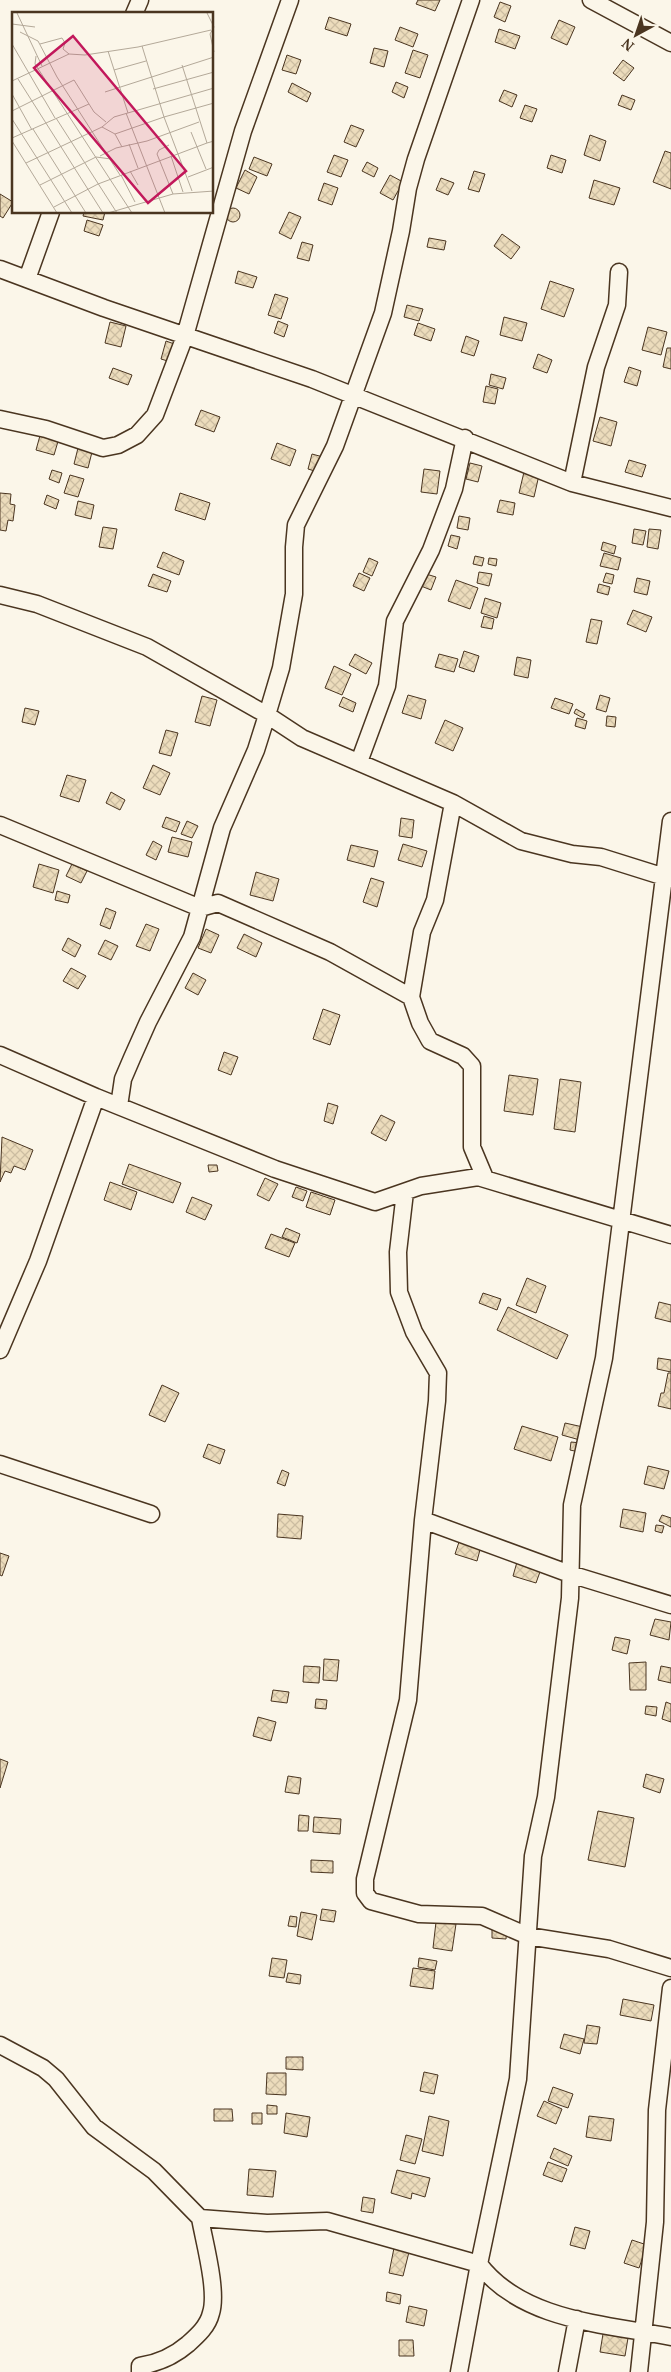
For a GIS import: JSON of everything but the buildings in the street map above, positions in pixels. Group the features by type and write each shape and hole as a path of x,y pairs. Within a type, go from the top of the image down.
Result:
{"street":[{"path":"135,12 140,0"},
{"path":"0,419 30,425 103,448 118,445 137,435 155,415 185,336 243,131 290,0"},
{"path":"119,1106 123,1079 148,1022 192,937 222,828 256,750 281,668 294,594 296,525 311,491 325,470 354,396 383,313 416,159 471,0"},
{"path":"591,0 671,42"},
{"path":"27,279 51,214"},
{"path":"0,269 185,336 312,379 465,438 572,483 671,508"},
{"path":"572,483 596,367 617,305 619,272"},
{"path":"359,762 387,686 395,621 431,550 454,490 465,438"},
{"path":"0,595 37,604 147,647 267,715 302,738 453,803 521,841 572,854 601,858 667,879"},
{"path":"453,803 435,900 422,932 411,998 420,1023 430,1041 463,1056 472,1066 472,1147 479,1169 485,1178"},
{"path":"459,2372 479,2264 518,2080 533,1856 546,1797 569,1607 572,1505 604,1358 667,879 671,821"},
{"path":"0,825 200,908 218,903 330,952 411,998"},
{"path":"0,1055 96,1097 274,1169 376,1202 442,1181 478,1177 671,1235"},
{"path":"0,1350 38,1261 96,1097"},
{"path":"405,1192 398,1252 400,1292 414,1332 438,1373 437,1401 423,1520 408,1700 365,1879 364,1892 372,1901 419,1914 482,1916 528,1936 609,1949 671,1968"},
{"path":"0,1464 151,1514"},
{"path":"423,1520 570,1574 671,1605"},
{"path":"640,2372 655,2222 657,2110 671,1988"},
{"path":"0,2045 43,2068 56,2079 94,2127 154,2171 200,2218 211,2275 212,2313 202,2332 176,2354 153,2364 140,2366 140,2372"},
{"path":"200,2218 268,2223 327,2221 479,2264 490,2278 526,2302 577,2319 671,2337"},
{"path":"567,2372 577,2319"}]}
